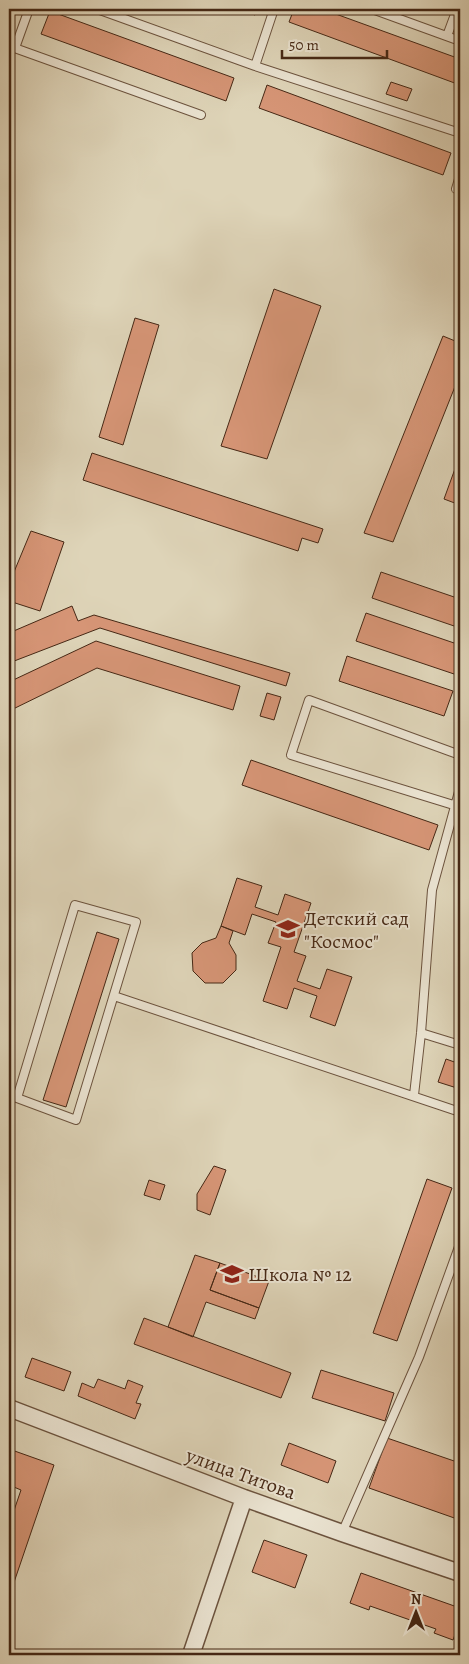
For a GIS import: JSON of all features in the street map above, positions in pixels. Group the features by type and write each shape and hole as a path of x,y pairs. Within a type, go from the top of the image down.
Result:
{"street":[{"name":"улица Титова","path":"9,1408 342,1534 460,1573"},
{"path":"191,1655 244,1498"}],"lane":[{"path":"30,9 12,47 201,115"},
{"path":"97,9 255,66 460,134"},
{"path":"255,66 274,9"},
{"path":"372,9 460,41"},
{"path":"447,36 457,9"},
{"path":"456,189 460,176"},
{"path":"458,806 291,756 309,700 460,755"},
{"path":"414,1095 421,1033 432,890 458,806 460,788"},
{"path":"75,905 136,922 114,996 76,1120 17,1098 75,905"},
{"path":"114,996 460,1112"},
{"path":"421,1033 460,1045"},
{"path":"342,1534 419,1357 460,1244"}],"building":[{"path":"9,9 16,9 12,20 9,18"},
{"path":"237,9 258,9 255,15"},
{"path":"294,9 322,9 460,59 460,85 289,22"},
{"path":"50,11 234,78 226,101 41,34"},
{"path":"391,82 412,89 407,101 386,94"},
{"path":"267,85 451,153 443,175 259,108"},
{"path":"274,289 321,306 267,459 221,446"},
{"path":"135,318 159,325 123,445 99,437"},
{"path":"443,336 460,343 460,374 393,542 364,533"},
{"path":"92,453 323,529 318,543 302,538 298,551 83,480"},
{"path":"460,455 460,505 444,499"},
{"path":"31,531 64,542 40,611 9,601 9,584"},
{"path":"381,572 460,599 460,628 372,598"},
{"path":"72,606 78,621 94,615 290,673 286,686 100,628 9,663 9,633"},
{"path":"366,613 460,645 460,676 356,641"},
{"path":"96,641 240,686 233,710 97,668 9,711 9,682"},
{"path":"347,656 453,691 444,716 339,681"},
{"path":"267,693 281,697 274,720 260,716"},
{"path":"251,760 438,825 429,850 242,785"},
{"path":"237,878 262,886 255,907 278,915 285,894 311,903 294,952 306,956 297,981 320,989 327,969 352,977 335,1026 310,1017 317,996 294,988 287,1009 263,1001 281,947 268,943 276,922 252,914 245,935 221,926"},
{"path":"221,926 233,931 229,943 236,955 236,970 223,983 205,983 193,971 192,953 202,943 216,938"},
{"path":"97,932 119,939 66,1107 43,1100"},
{"path":"446,1059 460,1064 460,1089 438,1082"},
{"path":"214,1166 226,1170 210,1215 197,1210 197,1194"},
{"path":"427,1179 452,1188 397,1341 373,1333"},
{"path":"149,1180 165,1185 160,1200 144,1195"},
{"path":"195,1255 220,1263 210,1290 259,1308 255,1319 206,1302 193,1337 168,1327"},
{"path":"220,1263 269,1281 259,1308 210,1290"},
{"path":"144,1318 291,1373 281,1398 134,1344"},
{"path":"32,1358 71,1372 64,1391 25,1377"},
{"path":"321,1370 394,1393 385,1421 312,1398"},
{"path":"98,1379 125,1389 128,1380 143,1386 136,1403 141,1404 135,1419 78,1396 82,1383 94,1388"},
{"path":"387,1438 460,1463 460,1520 369,1488"},
{"path":"289,1443 336,1461 328,1483 281,1465"},
{"path":"9,1449 54,1465 9,1597 9,1525 21,1490 9,1485"},
{"path":"264,1540 307,1555 295,1588 252,1572"},
{"path":"361,1573 460,1608 460,1621 453,1640 434,1633 436,1629 370,1606 369,1610 350,1603"}],"place":[{"name":"Детский сад \"Космос\"","path":"288,929"},
{"name":"Школа № 12","path":"232,1274"}]}
